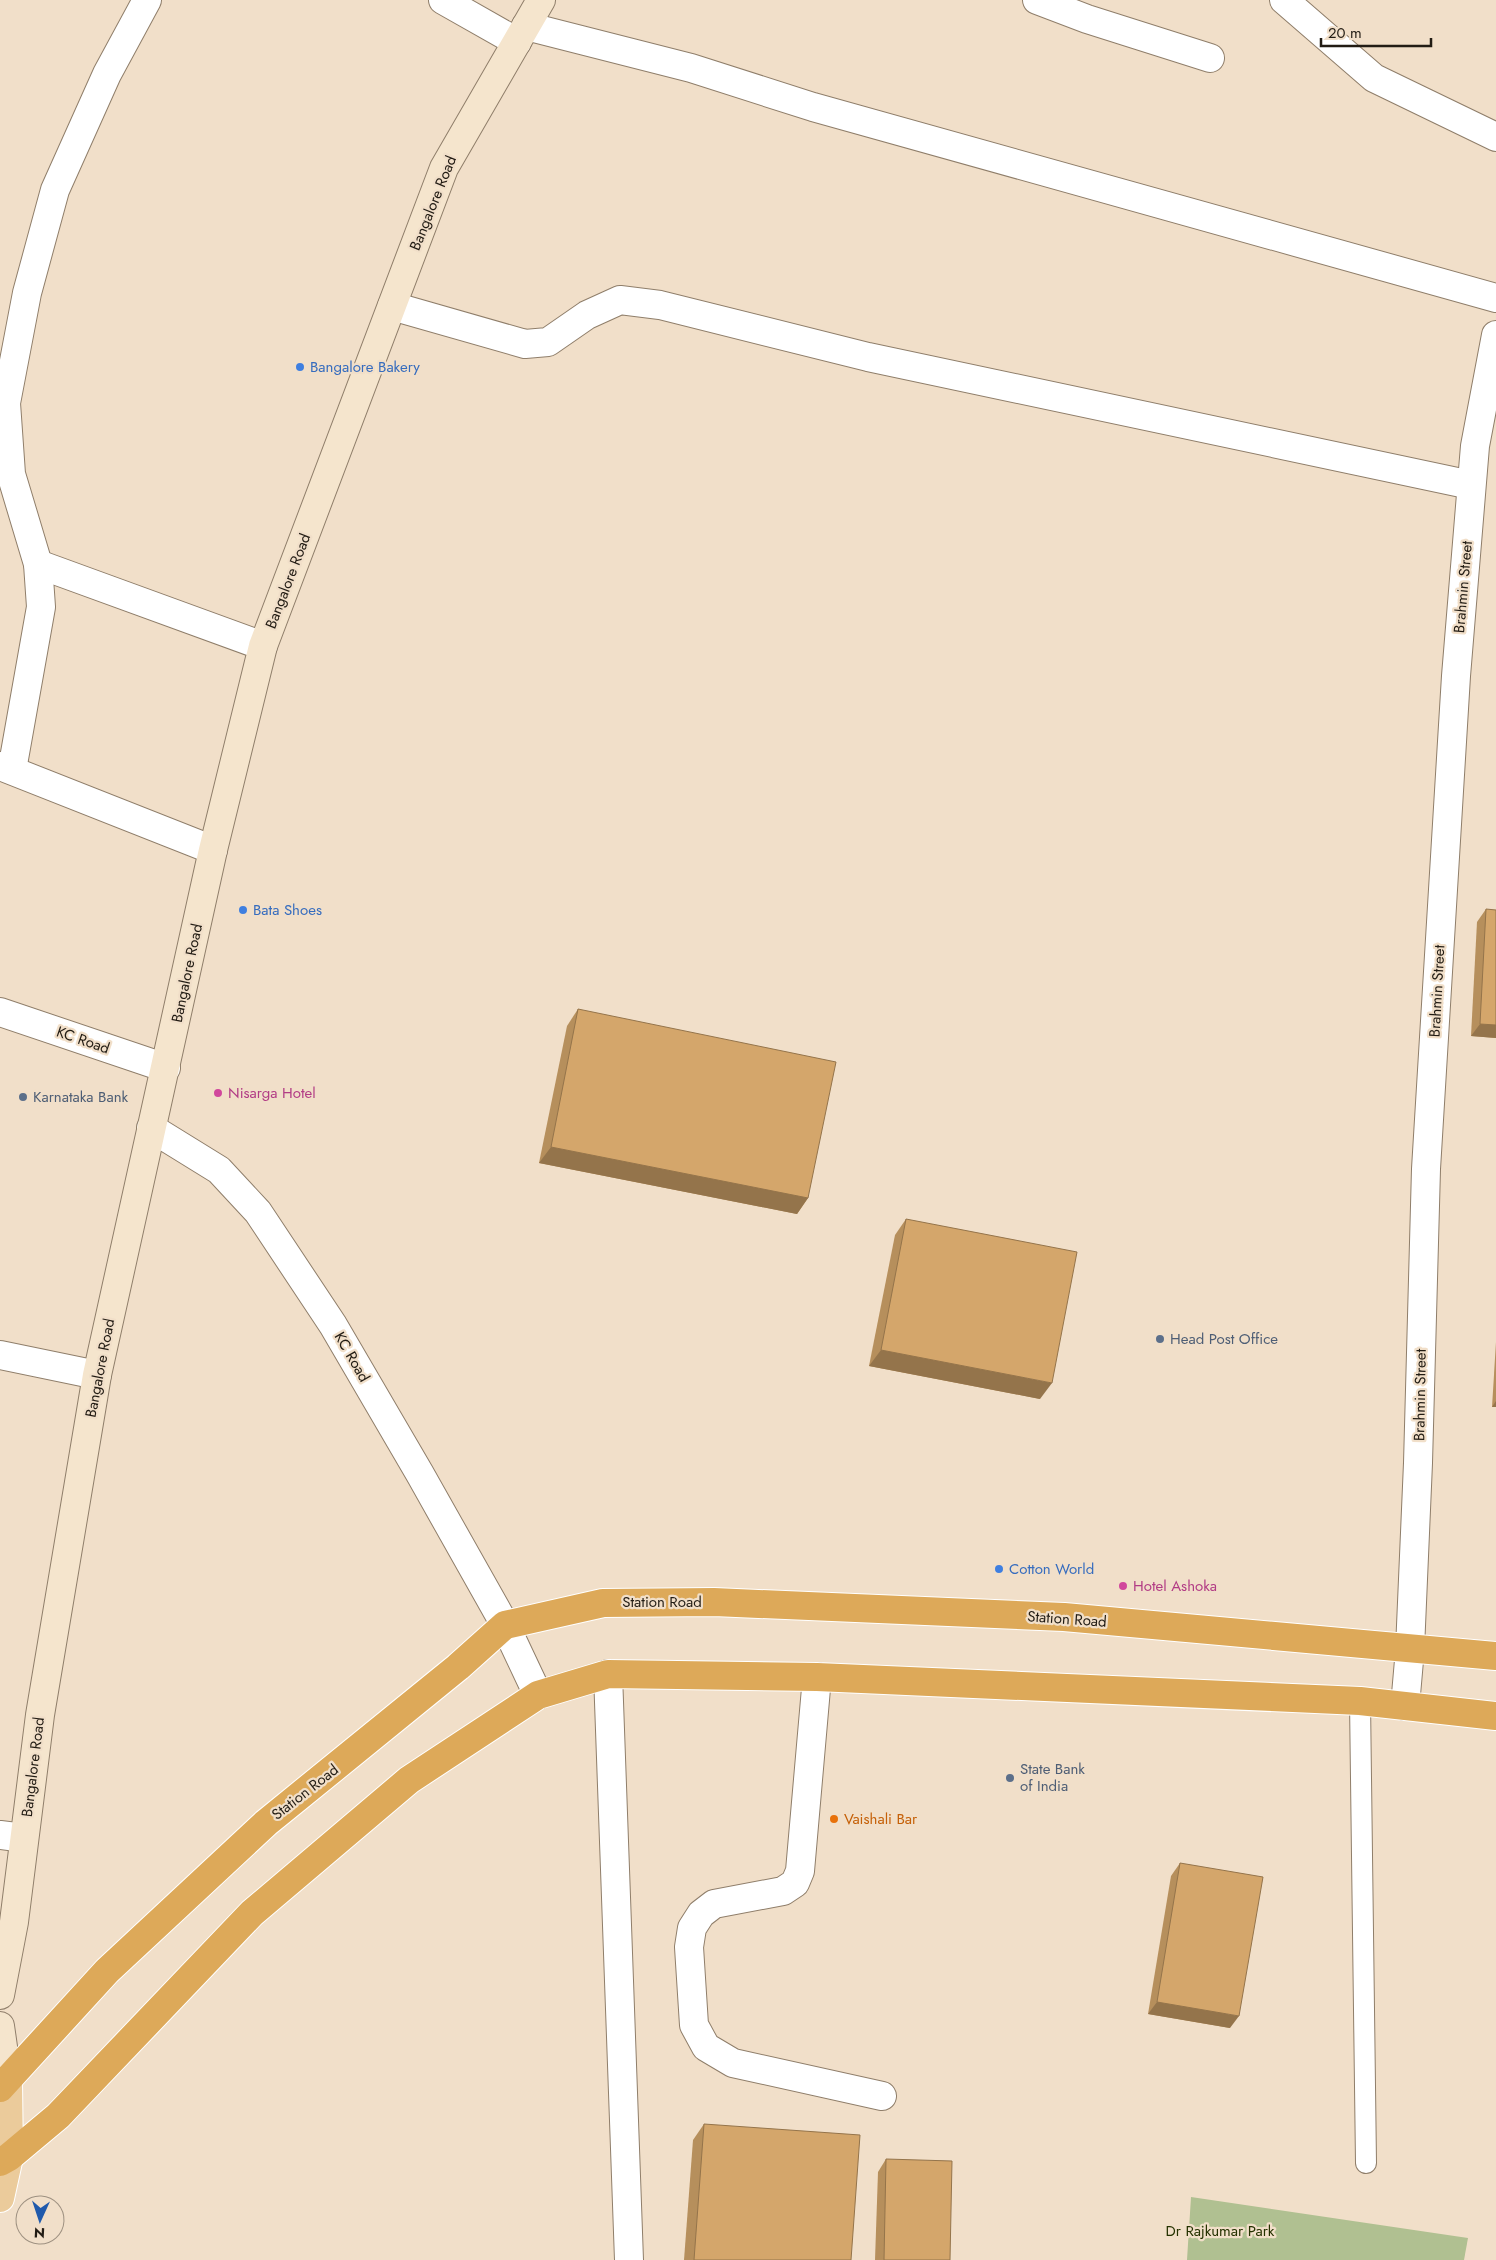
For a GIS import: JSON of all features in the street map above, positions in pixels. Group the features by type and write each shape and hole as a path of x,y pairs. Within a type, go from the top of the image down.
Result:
{"highway":[{"name":"Station Road","path":"4,2085 107,1971 266,1823 429,1691 505,1625 603,1602 714,1602 1064,1618 1496,1656"},
{"path":"5,2160 58,2116 252,1913 409,1780 538,1695 608,1674 817,1677 1360,1701 1496,1716"}],"main road":[{"path":"0,2198 5,2160 4,2085"}],"street":[{"path":"147,0 107,74 55,190 27,293 6,403 11,474 38,564 40,606 6,768 213,850"},
{"path":"443,0 521,34 691,68 813,107 1496,298"},
{"name":"Bangalore Road","path":"0,1996 14,1922 12,1836 40,1714 97,1375 213,850 263,646 444,168 541,0"},
{"path":"1037,0 1087,19 1210,58"},
{"path":"1284,0 1374,78 1496,137"},
{"path":"392,306 525,344 548,342 587,315 620,300 660,305 868,357 1472,485"},
{"name":"Brahmin Street","path":"1405,1706 1410,1649 1418,1463 1426,1169 1456,676 1475,446 1496,338"},
{"path":"38,564 263,646"},
{"name":"KC Road","path":"0,1012 166,1068"},
{"name":"KC Road","path":"151,1128 219,1170 258,1212 333,1325 505,1625 538,1695"},
{"path":"0,1355 97,1375"},
{"path":"608,1674 629,2260"},
{"path":"817,1677 800,1871 795,1883 783,1891 714,1904 701,1914 692,1928 690,1946 694,2025 706,2047 733,2063 882,2096"},
{"path":"0,2026 4,2085"}],"lane":[{"path":"1360,1701 1366,2163"}],"green space":[{"name":"Dr Rajkumar Park","path":"1191,2197 1468,2238 1464,2260 1187,2260"}],"building":[{"path":"1486,909 1496,910 1496,1025 1480,1024"},
{"path":"578,1009 836,1062 808,1198 551,1147"},
{"path":"906,1219 1077,1252 1052,1383 881,1350"},
{"path":"1180,1863 1263,1877 1239,2016 1157,2002"},
{"path":"704,2124 860,2135 851,2260 694,2260"},
{"path":"886,2159 952,2161 950,2260 884,2260"}],"place":[{"name":"Bangalore Bakery","path":"300,367"},
{"name":"Bata Shoes","path":"243,910"},
{"name":"Nisarga Hotel","path":"218,1093"},
{"name":"Karnataka Bank","path":"23,1097"},
{"name":"Head Post Office","path":"1160,1339"},
{"name":"Cotton World","path":"999,1569"},
{"name":"Hotel Ashoka","path":"1123,1586"},
{"name":"State Bank of India","path":"1010,1778"},
{"name":"Vaishali Bar","path":"834,1819"}]}
